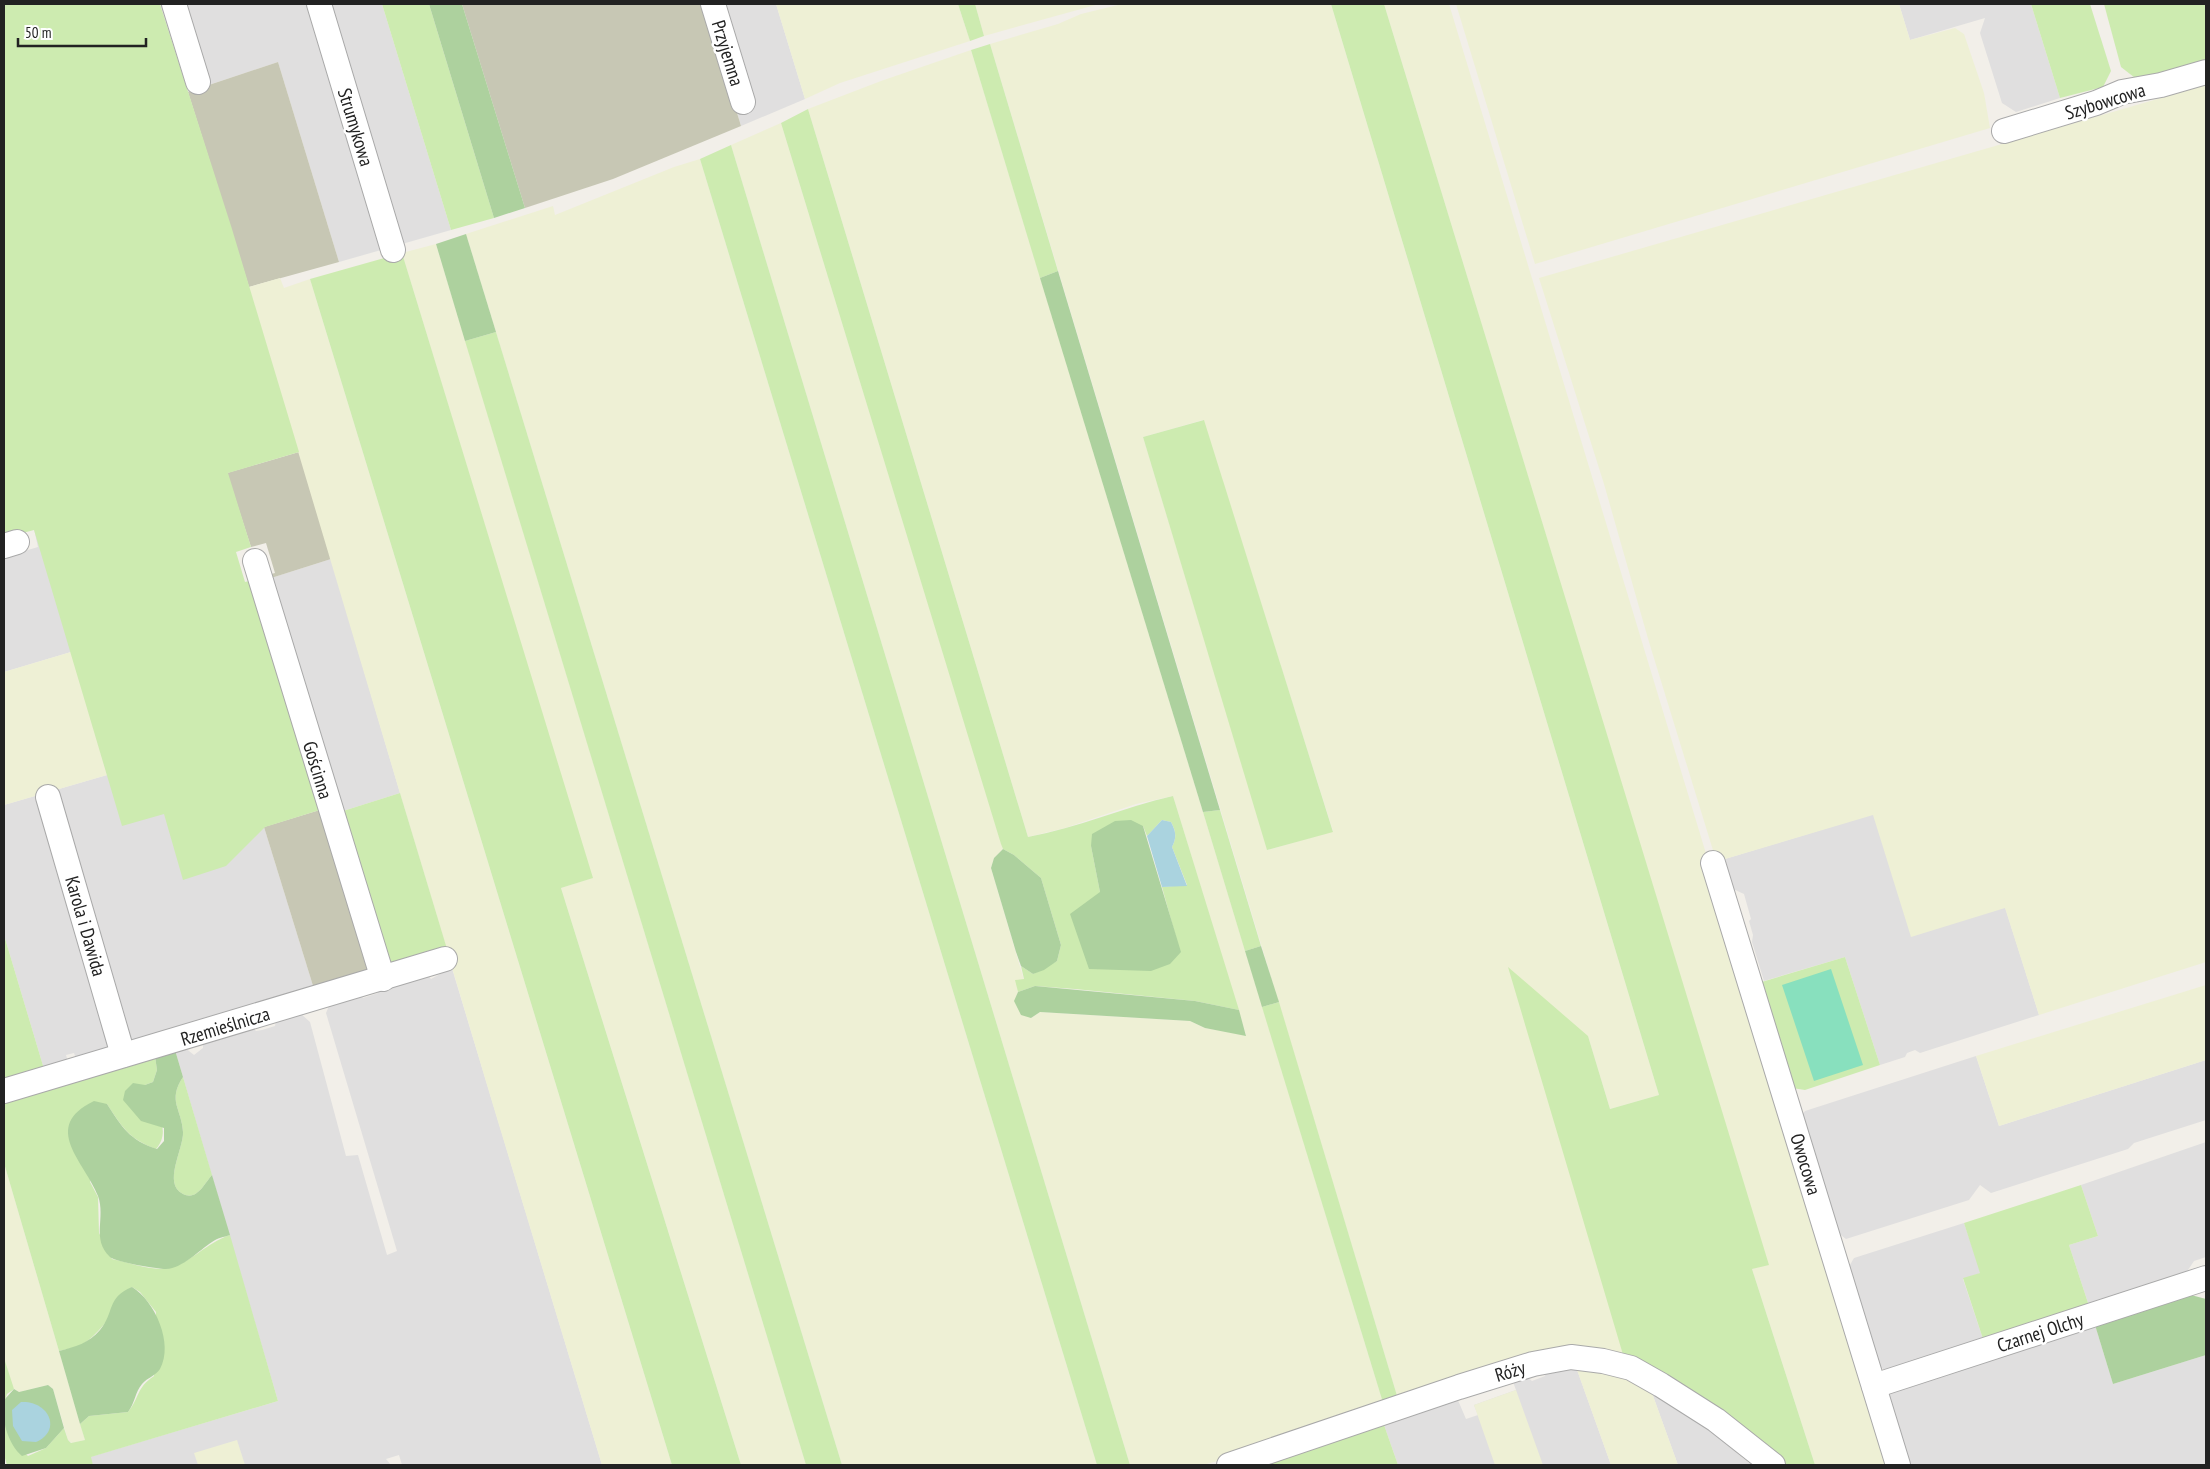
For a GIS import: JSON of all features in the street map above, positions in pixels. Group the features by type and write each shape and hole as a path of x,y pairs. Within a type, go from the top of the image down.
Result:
{"street":[{"path":"174,4 198,82"},
{"name":"Strumykowa","path":"319,4 393,250"},
{"name":"Przyjemna","path":"713,4 743,102"},
{"name":"Szybowcowa","path":"2004,131 2096,103 2122,92 2161,85 2206,72"},
{"name":"Gościnna","path":"255,561 383,979"},
{"name":"Karola i Dawida","path":"48,797 123,1055"},
{"name":"Owocowa","path":"1713,863 1898,1465"},
{"name":"Rzemieślnicza","path":"4,1091 445,959"},
{"name":"Czarnej Olchy","path":"1874,1386 2206,1278"},
{"name":"Róży","path":"1229,1465 1459,1386 1533,1364 1571,1356 1630,1368 1716,1420 1773,1465"}],"shaded area":[{"path":"160,4 382,4 451,230 339,262 278,62 188,92"},
{"path":"462,4 704,4 741,126 613,179 525,208"},
{"path":"704,4 776,4 805,99 741,126"},
{"path":"776,4 958,4 970,41 840,83 805,99"},
{"path":"975,4 1099,4 984,36"},
{"path":"1122,4 1331,4 1659,1095 1610,1109 1588,1036 1624,1358 1398,1399 990,44 1058,24 1081,14","holes":["1203,420 1333,831 1268,850 1143,437"]},
{"path":"1384,4 1449,4 1891,1465 1815,1465 1752,1269 1768,1264"},
{"path":"1456,4 1899,4 1910,40 1955,28 1964,34 1984,93 1990,128 1535,264"},
{"path":"1899,4 2031,4 2060,98 2016,112 2002,103 1980,33 1985,18 1910,40"},
{"path":"971,50 1384,1406 1254,1451 1203,1465 1130,1465 731,145 781,123 1003,849 994,858 991,868 1024,980 1016,980 1018,992 1015,1001 1031,1018 1040,1012 1190,1021 1205,1028 1246,1035 1173,796 1136,804 1065,828 1028,837 808,109"},
{"path":"278,62 339,262 249,287 188,92"},
{"path":"2206,85 2206,962 2039,1015 2005,908 1911,937 1873,815 1725,859 1716,860 1649,642 1604,484 1539,278"},
{"path":"700,159 1097,1465 842,1465 466,234 553,206 555,215 674,167"},
{"path":"436,244 806,1465 741,1465 561,888 592,878 402,253"},
{"path":"280,278 284,288 310,279 672,1465 602,1465 249,287"},
{"path":"299,452 331,559 268,579 267,575 275,573 266,543 251,547 227,473"},
{"path":"34,529 264,827 314,989 210,1019 207,1017 195,1021 194,1024 76,1059 74,1053 66,1055 68,1062 44,1069 4,935 4,805 107,775 71,652 4,672 4,557 38,547"},
{"path":"331,559 400,793 340,812 268,579"},
{"path":"71,652 107,775 4,805 4,672"},
{"path":"323,809 373,971 314,989 264,827"},
{"path":"1873,814 2005,907 2039,1015 1920,1053 1915,1050 1907,1053 1905,1057 1880,1065 1845,957 1764,981 1752,942 1753,935 1749,921 1751,919 1744,894 1733,889 1725,859"},
{"path":"451,965 602,1465 402,1465 399,1455 386,1459 391,1465 93,1465 90,1457 278,1401 175,1050 184,1047 194,1055 203,1048 203,1041 252,1027 256,1031 262,1030 275,1026 276,1020 300,1013 310,1022 346,1156 358,1155 387,1255 397,1251 326,1013 331,1001 359,992 363,998 378,993 377,987 426,973 431,979 442,973 440,968"},
{"path":"2206,985 2206,1060 1999,1126 1976,1056"},
{"path":"1976,1056 1999,1126 2206,1060 2206,1120 2134,1143 2128,1149 1991,1193 1980,1185 1969,1200 1846,1239 1837,1232 1801,1116 1805,1111"},
{"path":"2206,1142 2206,1257 2194,1261 2184,1276 2089,1306 2069,1245 2098,1236 2081,1185"},
{"path":"4,1163 85,1440 72,1443 68,1440 53,1389 48,1385 19,1392 14,1389 11,1383 4,1358"},
{"path":"1964,1223 1981,1273 1963,1279 1983,1339 1887,1371 1874,1364 1847,1270 1854,1258"},
{"path":"2095,1325 2113,1384 2206,1355 2206,1465 1908,1465 1885,1403 1892,1391"},
{"path":"1591,1366 1644,1384 1652,1393 1678,1465 1611,1465 1576,1367"},
{"path":"1576,1367 1611,1465 1398,1465 1383,1422 1390,1420 1394,1422 1457,1398 1466,1419 1478,1415 1474,1405 1516,1390 1512,1379 1525,1375 1532,1381 1545,1376 1546,1371"},
{"path":"1516,1390 1543,1465 1495,1465 1474,1405"},
{"path":"1652,1393 1713,1433 1749,1463 1753,1461 1759,1465 1678,1465"},
{"path":"237,1440 245,1465 198,1465 194,1453"}],"green space":[{"path":"4,4 160,4 232,229 299,452 228,473 251,547 236,552 245,582 253,580 323,809 265,827 226,866 183,880 164,814 122,826 34,530 4,538"},
{"path":"382,4 429,4 494,218 451,230"},
{"path":"429,4 462,4 525,208 494,218"},
{"path":"958,4 975,4 984,36 970,41"},
{"path":"1331,4 1384,4 1769,1265 1752,1269 1815,1465 1782,1465 1697,1393 1643,1364 1624,1358 1508,967 1588,1036 1610,1109 1659,1095"},
{"path":"2031,4 2090,4 2111,71 2103,87 2060,98"},
{"path":"2104,4 2206,4 2206,65 2139,81 2121,67"},
{"path":"990,44 1058,271 1040,278 971,50"},
{"path":"808,109 1028,837 1173,796 1239,1010 1195,1001 1075,989 1035,986 1018,992 1015,980 1024,979 1021,966 1033,974 1057,961 1061,945 1041,878 1014,855 1003,849 1001,844 781,123","holes":["1162,820 1171,822 1175,835 1172,847 1187,885 1162,887 1180,952 1100,892 1091,846 1143,826 1147,836"]},
{"path":"731,145 1130,1465 1097,1465 700,159"},
{"path":"466,234 496,332 465,341 436,244"},
{"path":"402,253 593,878 561,888 741,1465 672,1465 310,279"},
{"path":"1058,271 1220,810 1203,812 1040,278"},
{"path":"496,332 842,1465 806,1465 465,341"},
{"path":"1204,420 1333,832 1267,850 1143,437"},
{"path":"400,793 447,949 388,967 340,812"},
{"path":"1220,810 1261,946 1245,951 1203,812"},
{"path":"1131,820 1143,826 1181,952 1170,964 1151,971 1089,969 1070,914 1100,892 1091,846 1092,834 1115,821"},
{"path":"1003,849 1014,855 1041,878 1061,945 1057,961 1044,970 1033,974 1021,966 991,868 994,858"},
{"path":"4,935 44,1069 4,1082"},
{"path":"1261,946 1279,1002 1262,1007 1245,951"},
{"path":"1845,957 1880,1065 1805,1090 1792,1088 1755,984"},
{"path":"1831,969 1863,1065 1814,1081 1782,985"},
{"path":"1035,986 1195,1001 1239,1010 1246,1036 1205,1028 1190,1021 1040,1012 1031,1018 1021,1015 1014,1001 1018,992"},
{"path":"1279,1002 1398,1399 1384,1406 1262,1007"},
{"path":"175,1050 183,1077 178,1085 176,1099 183,1132 174,1182 177,1189 188,1196 200,1190 212,1175 230,1235 214,1241 178,1266 166,1269 120,1261 110,1257 104,1250 100,1236 101,1212 98,1196 71,1146 68,1134 70,1122 78,1111 94,1101 107,1104 127,1132 139,1141 157,1149 164,1141 164,1128 141,1121 123,1100 125,1091 133,1083 145,1085 153,1082 157,1070 155,1056"},
{"path":"155,1056 157,1070 153,1082 145,1085 160,1117 163,1134 161,1142 156,1149 139,1141 122,1126 107,1104 90,1182 98,1197 99,1233 112,1259 156,1269 177,1265 221,1238 230,1235 278,1401 91,1457 93,1465 7,1465 4,1455 4,1417 10,1439 28,1456 46,1448 64,1428 71,1443 85,1440 80,1424 89,1416 128,1412 141,1389 154,1376 156,1312 140,1292 132,1287 95,1335 81,1345 59,1351 4,1163 4,1103"},
{"path":"183,1077 212,1175 200,1190 188,1196 177,1189 174,1182 183,1132 176,1092"},
{"path":"2081,1185 2098,1236 2069,1245 2089,1306 1983,1339 1963,1278 1980,1273 1964,1223"},
{"path":"132,1287 148,1302 160,1324 165,1348 164,1359 160,1369 142,1384 128,1412 89,1416 80,1424 59,1351 81,1344 96,1334 105,1323 114,1301 124,1291"},
{"path":"2191,1295 2206,1299 2206,1355 2113,1384 2095,1325"},
{"path":"4,1358 14,1389 7,1394 4,1403"},
{"path":"48,1385 53,1389 64,1428 46,1448 22,1456 13,1445 6,1430 4,1422 5,1399 14,1389 19,1392"},
{"path":"1383,1422 1398,1465 1273,1465 1269,1454"}],"water":[{"path":"1162,820 1171,822 1174,829 1175,840 1172,847 1187,886 1162,887 1147,836"},
{"path":"21,1402 39,1406 49,1417 49,1430 44,1437 36,1442 22,1441 13,1426 12,1410"}]}
